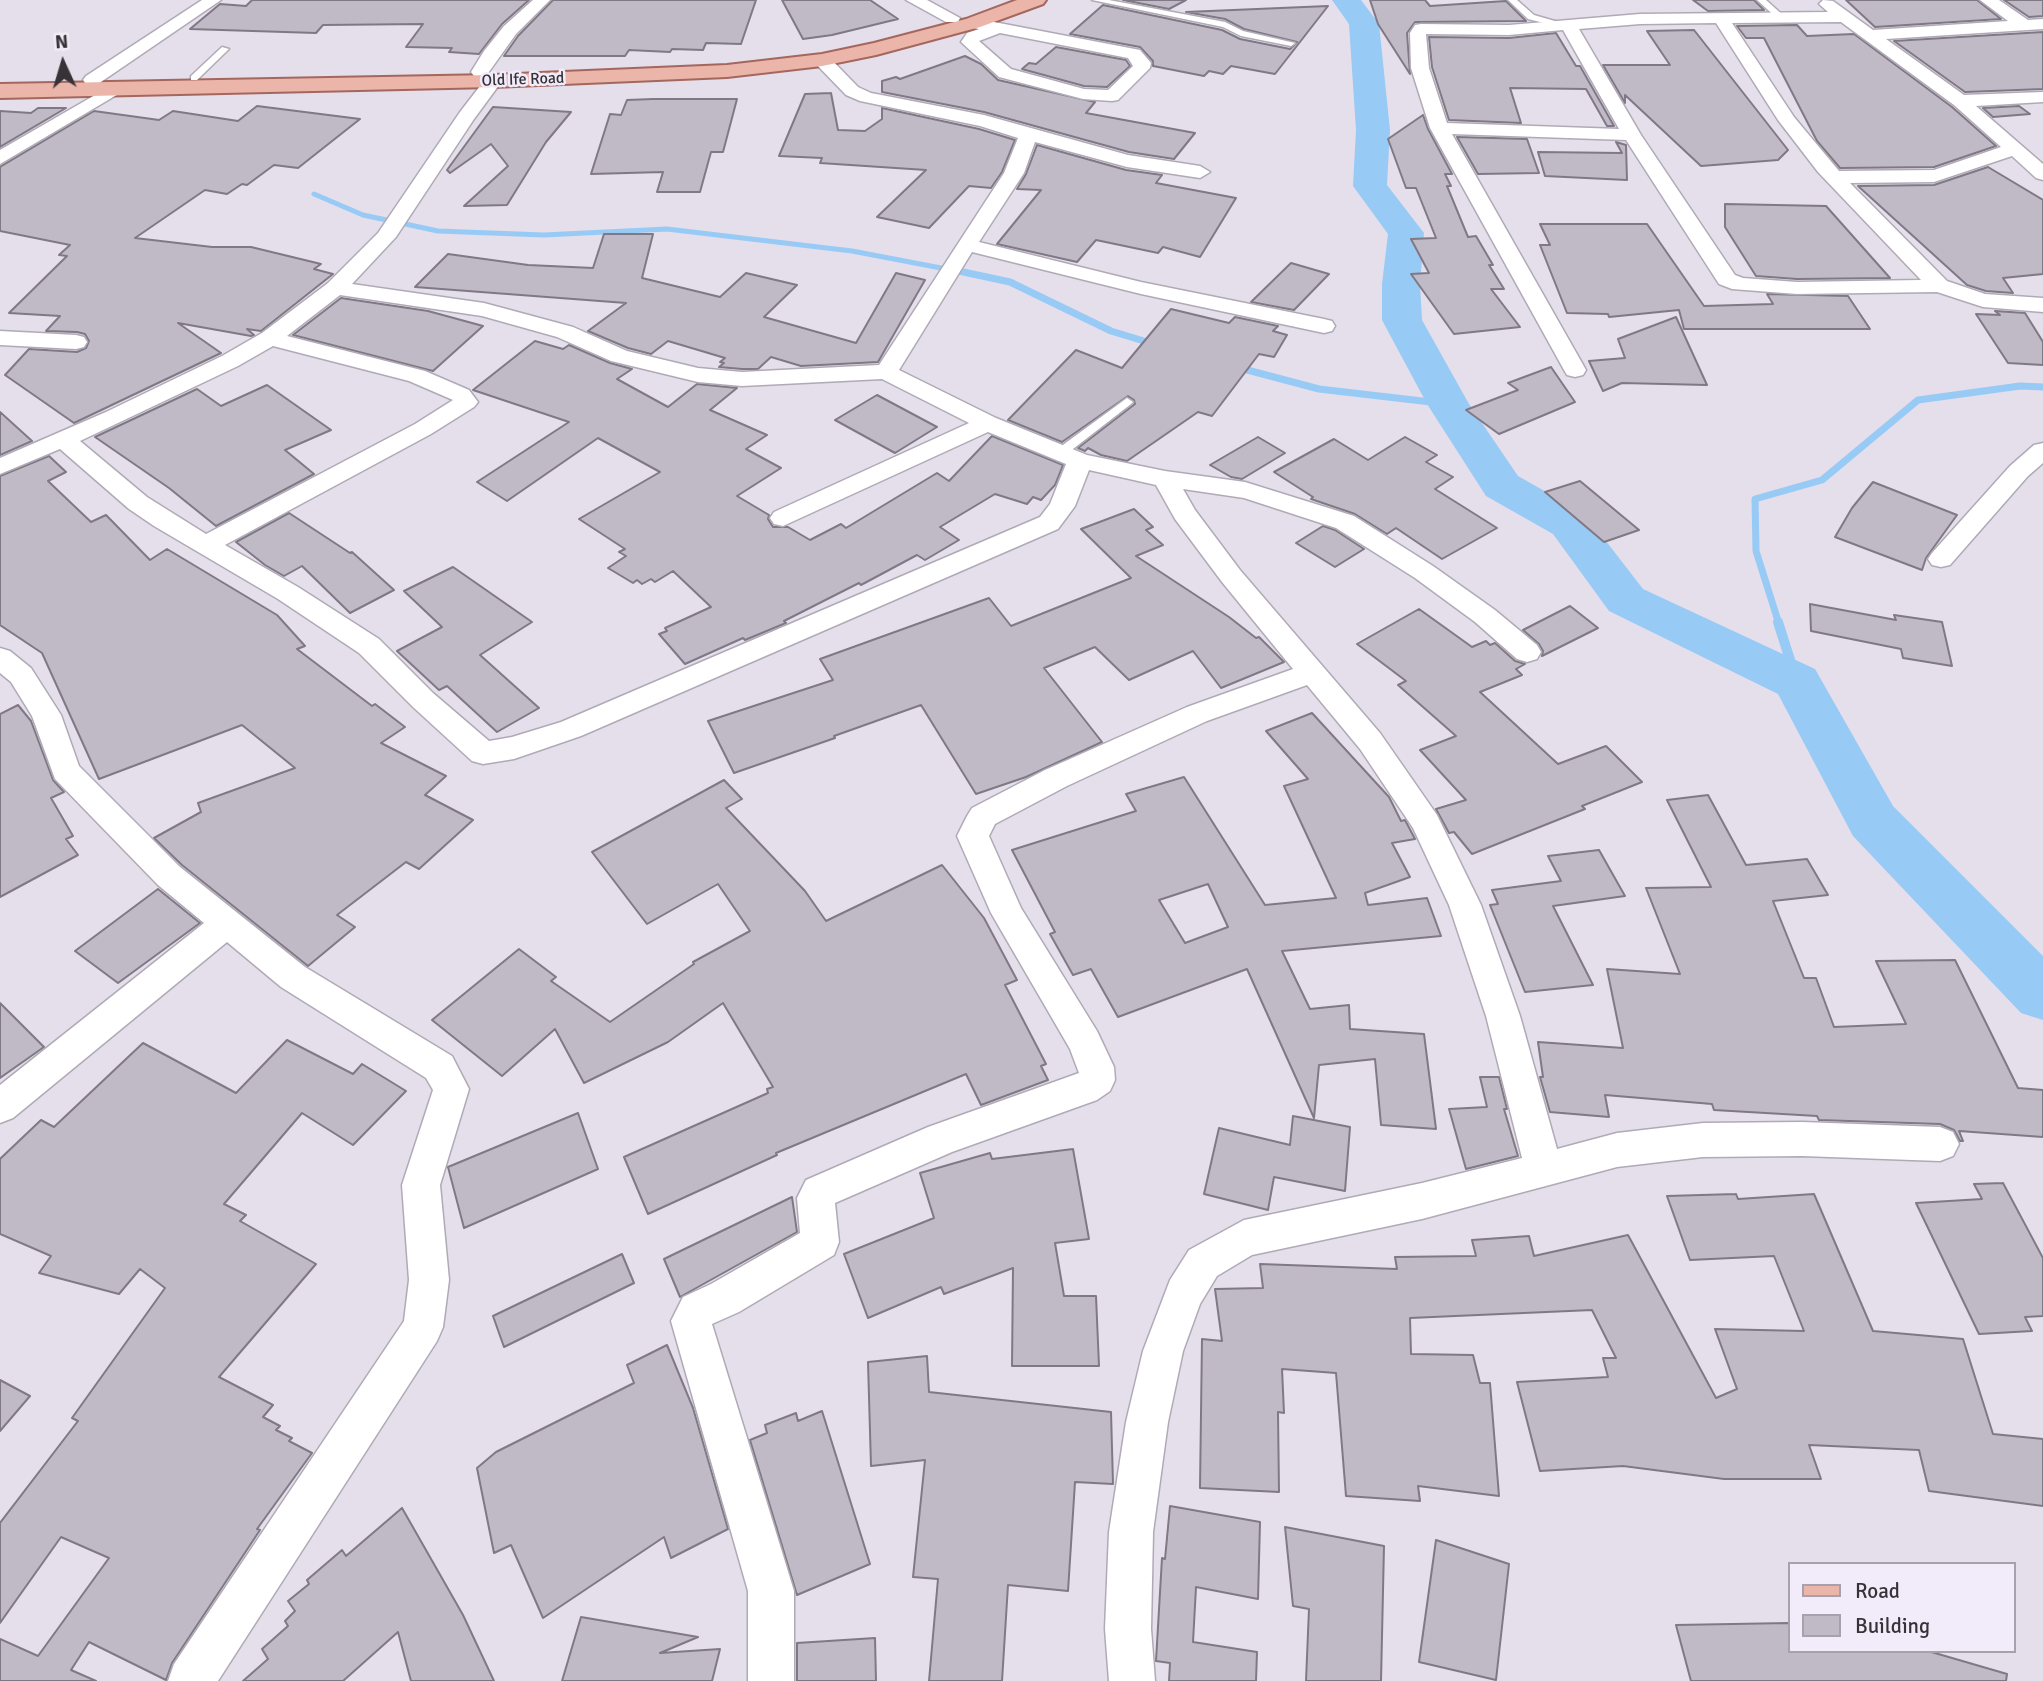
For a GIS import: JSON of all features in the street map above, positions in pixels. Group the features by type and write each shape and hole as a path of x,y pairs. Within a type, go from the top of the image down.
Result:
{"main road":[{"name":"Old Ife Road","path":"551,74 725,62 816,51 962,21 1004,0"},
{"name":"Old Ife Road","path":"0,91 727,71 822,60 876,50 1036,0"},
{"name":"Old Ife Road","path":"0,81 486,76"}],"street":[{"path":"92,80 213,0"},
{"path":"0,467 196,379 270,338 336,288 386,237 467,116 486,76 490,54 510,30 542,0"},
{"path":"914,0 962,21 1134,54 1142,63 1141,68 1112,96 1083,94 1005,73 970,43 973,37 996,29"},
{"path":"1822,0 1960,101 2043,174"},
{"path":"1988,0 2023,24"},
{"path":"1720,17 1787,120 1835,177 1939,286"},
{"path":"1575,370 1439,128 1420,68 1418,33 1421,29 1509,30 1594,22 1720,17 1844,17"},
{"path":"1870,35 2043,23"},
{"path":"1569,26 1632,135 1727,279 1740,284 1797,288 1939,286 1983,300 2043,305"},
{"path":"822,60 852,91 866,97 984,121 1127,161 1200,172"},
{"path":"0,158 114,89"},
{"path":"1960,101 2043,97"},
{"path":"1439,128 1632,135"},
{"path":"886,372 1014,173 1028,135"},
{"path":"1835,177 1934,176 2014,149"},
{"path":"968,245 1141,288 1324,327"},
{"path":"336,288 484,310 565,332 618,356 647,365 698,375 742,379 886,372 988,423 1070,457 1165,479 1272,497 1345,522 1475,608 1527,652"},
{"path":"0,338 76,342"},
{"path":"207,544 423,429 466,402 461,395 417,376 270,338"},
{"path":"783,518 988,423"},
{"path":"64,440 138,503 369,646 423,700 483,753 513,748 571,729 1048,523 1062,506 1070,457"},
{"path":"1941,559 2019,471 2043,450"},
{"path":"1165,479 1184,513 1231,576 1370,741 1426,823 1465,905 1503,1016 1544,1171"},
{"path":"0,658 21,675 46,715 66,771 169,876 293,977 439,1067 451,1089 421,1185 429,1280 423,1327 191,1681"},
{"path":"771,1681 771,1591 691,1321 697,1311 725,1298 820,1242 816,1198 819,1192 929,1144 1084,1089 1097,1080 1096,1067 1085,1042 1007,913 973,836 983,816 1056,778 1197,714 1314,672"},
{"path":"0,1107 226,924"},
{"path":"1132,1681 1128,1629 1131,1532 1147,1422 1163,1351 1184,1294 1203,1263 1244,1238 1422,1201 1617,1150 1703,1140 1802,1139 1940,1144"}],"lane":[{"path":"1096,0 1225,25 1241,33 1291,43"},
{"path":"1512,0 1531,17 1569,26"},
{"path":"1761,0 1781,17"},
{"path":"194,78 225,49"},
{"path":"1070,457 1127,402"}],"building":[{"path":"252,0 529,0 502,24 479,54 449,52 452,48 406,47 423,24 323,25 316,33 190,29 220,4 246,6"},
{"path":"553,0 756,0 741,44 706,43 703,50 672,49 670,52 629,50 625,56 504,56 518,36"},
{"path":"782,0 870,0 898,19 803,39"},
{"path":"1123,0 1186,0 1169,9"},
{"path":"1370,0 1425,0 1430,6 1506,1 1526,21 1415,22 1407,33 1410,74 1378,24"},
{"path":"1693,0 1754,0 1764,10 1708,11"},
{"path":"1846,0 1977,0 2001,19 1875,27"},
{"path":"2004,0 2043,0 2043,16 2029,17"},
{"path":"1103,5 1222,30 1240,39 1290,49 1297,42 1244,29 1225,19 1186,12 1328,6 1275,74 1231,66 1223,74 1209,71 1204,76 1153,66 1153,61 1140,47 1070,34"},
{"path":"1797,25 1807,36 1854,34 1952,107 1996,146 1934,167 1840,168 1817,141 1764,38 1746,38 1737,26"},
{"path":"1694,30 1788,150 1778,160 1701,166 1625,95 1625,103 1603,65 1670,65 1647,31"},
{"path":"2043,32 2043,89 1965,92 1894,41"},
{"path":"1556,33 1576,66 1580,66 1614,126 1607,126 1586,89 1510,88 1521,123 1449,120 1432,67 1429,37 1509,38"},
{"path":"1056,47 1126,60 1130,66 1107,87 1084,86 1022,69 1029,63 1036,64"},
{"path":"965,56 981,64 998,80 1095,102 1086,113 1195,133 1174,159 1129,152 984,112 882,92 882,81 896,77 900,79"},
{"path":"831,93 838,130 865,131 882,119 882,108 979,129 1015,140 1002,172 991,188 969,186 929,228 877,217 926,170 820,163 822,158 779,156 805,94"},
{"path":"737,99 723,152 711,152 700,192 657,192 663,172 591,174 610,114 621,115 627,100"},
{"path":"257,106 360,119 298,168 274,165 247,185 242,184 227,194 205,190 135,238 212,247 251,247 321,264 314,269 333,274 261,331 247,329 254,335 251,336 178,323 221,353 74,423 5,375 29,349 77,352 86,348 89,341 85,334 77,332 46,331 60,316 9,313 67,256 59,255 70,245 0,231 0,167 94,111 159,120 173,111 238,121"},
{"path":"2019,106 2030,114 1993,117 1983,108"},
{"path":"493,107 571,112 546,142 507,205 464,206 508,166 491,144 450,173 447,170"},
{"path":"38,108 66,108 0,147 0,111 31,113"},
{"path":"1423,115 1452,174 1445,174 1451,186 1447,186 1468,237 1476,236 1504,289 1491,289 1520,327 1454,334 1411,274 1429,273 1411,239 1436,238 1416,188 1406,188 1388,139"},
{"path":"1457,137 1527,139 1539,173 1478,174"},
{"path":"1616,142 1626,145 1627,180 1545,176 1538,152 1622,153"},
{"path":"1037,145 1126,170 1162,175 1156,183 1236,198 1200,257 1163,247 1158,253 1096,240 1077,262 997,244 1041,190 1017,189"},
{"path":"1988,167 2043,200 2043,274 2003,278 2013,293 1986,291 1967,285 1858,186 1934,185"},
{"path":"1725,204 1826,206 1890,278 1797,279 1756,276 1725,227"},
{"path":"1540,224 1647,224 1704,306 1773,304 1767,294 1848,296 1870,329 1684,329 1679,310 1609,317 1608,314 1567,313 1540,245 1550,245"},
{"path":"604,234 653,234 642,278 720,297 746,273 797,285 764,317 856,343 896,273 925,280 878,362 801,366 771,357 758,369 719,367 725,358 668,341 651,354 628,348 588,331 626,303 415,287 448,254 528,265 593,268"},
{"path":"1291,263 1329,274 1294,310 1251,302"},
{"path":"341,298 428,311 483,326 433,371 293,335"},
{"path":"1171,309 1229,323 1235,317 1278,326 1273,331 1287,335 1274,357 1259,354 1212,416 1198,412 1127,461 1101,455 1088,448 1085,451 1078,448 1135,404 1128,396 1062,442 1008,420 1076,350 1122,368"},
{"path":"1995,311 2025,313 2043,342 2043,365 2008,363 1976,314 2000,315"},
{"path":"1676,317 1707,385 1622,383 1603,391 1589,361 1625,358 1618,339"},
{"path":"535,341 563,349 569,345 610,363 632,369 617,379 668,407 697,384 737,388 710,410 767,435 746,449 781,468 737,496 769,515 768,519 773,527 788,527 810,540 841,524 846,528 937,473 949,481 992,436 1063,465 1055,485 1041,500 1033,497 1027,504 995,494 940,527 959,540 925,560 917,555 784,621 786,623 745,640 743,638 685,664 659,634 667,631 665,628 711,607 673,571 655,582 651,579 642,584 637,580 633,583 608,568 626,556 619,552 625,549 579,519 660,472 598,438 507,501 477,482 569,422 473,390"},
{"path":"1551,367 1575,402 1499,434 1466,410 1518,390 1508,383"},
{"path":"267,385 331,430 285,450 314,474 216,526 169,488 95,437 197,389 221,406"},
{"path":"877,395 937,427 895,453 835,420"},
{"path":"0,412 32,441 0,455"},
{"path":"1258,437 1285,453 1242,479 1231,477 1210,465"},
{"path":"1405,437 1437,455 1426,462 1453,477 1435,489 1497,528 1442,559 1396,528 1387,534 1355,514 1311,499 1313,497 1274,472 1334,439 1368,460"},
{"path":"49,456 66,472 48,481 91,522 106,515 150,560 167,549 277,615 305,646 297,649 372,706 375,704 405,727 381,743 446,776 425,795 473,820 419,869 406,862 337,915 355,927 308,966 182,865 154,838 201,812 198,803 295,768 242,725 99,779 42,653 0,625 0,476"},
{"path":"1580,481 1639,530 1604,542 1545,492"},
{"path":"1873,482 1957,515 1926,558 1922,570 1835,537 1852,508"},
{"path":"1134,509 1153,527 1146,530 1163,545 1136,556 1229,617 1256,638 1259,637 1284,662 1221,688 1193,651 1129,680 1095,647 1044,668 1102,742 1026,777 976,794 921,705 734,773 708,721 833,680 820,659 989,598 1011,626 1131,578 1081,529"},
{"path":"289,513 352,552 394,590 350,613 302,566 284,576 236,542"},
{"path":"1323,526 1335,530 1364,549 1335,567 1296,543"},
{"path":"453,567 532,622 480,655 539,708 497,732 447,686 439,690 397,651 442,627 404,591"},
{"path":"1810,604 1896,620 1894,615 1942,622 1952,666 1903,658 1901,649 1811,631"},
{"path":"1570,606 1598,628 1542,656 1543,651 1539,644 1523,630"},
{"path":"1419,609 1472,647 1486,641 1490,645 1495,643 1515,661 1525,664 1516,669 1522,675 1480,692 1558,764 1606,746 1642,782 1582,806 1585,809 1472,854 1454,832 1449,833 1436,809 1466,800 1420,750 1456,736 1398,685 1406,681 1357,644"},
{"path":"18,705 31,721 53,780 64,792 51,798 73,836 66,839 78,855 0,897 0,714"},
{"path":"1312,713 1389,797 1401,821 1405,820 1415,839 1392,843 1410,877 1365,893 1368,905 1427,898 1441,936 1282,951 1310,1009 1349,1005 1350,1029 1424,1034 1436,1129 1381,1125 1375,1059 1319,1065 1314,1118 1247,969 1118,1017 1091,969 1073,975 1050,934 1055,932 1012,850 1136,811 1126,794 1184,777 1265,905 1336,898 1284,786 1308,779 1266,731","holes":["1208,884 1228,927 1185,943 1159,900"]},
{"path":"724,780 742,799 726,808 805,891 826,921 942,865 984,918 1017,980 1005,985 1046,1064 1041,1066 1048,1080 981,1105 966,1074 776,1153 777,1155 648,1214 624,1157 768,1093 767,1089 773,1087 723,1003 668,1042 584,1083 555,1029 502,1076 432,1020 519,949 556,977 551,981 610,1022 694,964 693,962 750,931 718,884 647,924 592,852"},
{"path":"1708,795 1746,865 1807,859 1828,895 1773,901 1804,978 1816,978 1834,1027 1906,1024 1876,961 1955,960 2018,1088 2043,1090 2043,1137 1959,1131 1963,1141 1960,1141 1954,1130 1940,1124 1819,1120 1817,1116 1714,1110 1712,1104 1605,1095 1609,1117 1550,1112 1540,1077 1543,1077 1538,1042 1623,1048 1607,969 1680,974 1646,888 1711,887 1667,800"},
{"path":"1599,850 1625,896 1553,906 1593,985 1525,992 1490,905 1498,904 1492,890 1561,881 1548,856"},
{"path":"158,889 200,923 118,983 75,951"},
{"path":"0,1003 44,1047 0,1078"},
{"path":"287,1040 353,1074 362,1064 406,1091 353,1145 302,1113 224,1204 246,1215 240,1221 316,1264 219,1377 273,1405 263,1417 280,1426 276,1430 292,1438 289,1441 312,1453 257,1529 260,1530 172,1663 166,1680 89,1642 71,1670 96,1681 0,1681 0,1639 38,1656 109,1558 61,1537 0,1623 0,1523 78,1421 72,1418 165,1288 140,1269 119,1294 39,1273 51,1256 0,1234 0,1159 41,1120 54,1127 143,1043 236,1093"},
{"path":"1480,1077 1499,1077 1507,1109 1504,1109 1518,1156 1466,1169 1449,1109 1487,1107"},
{"path":"578,1113 598,1169 464,1228 448,1167"},
{"path":"1293,1116 1350,1127 1345,1191 1274,1177 1268,1210 1204,1194 1219,1128 1290,1145"},
{"path":"1073,1149 1089,1239 1055,1243 1064,1296 1096,1296 1099,1366 1012,1366 1013,1268 944,1294 941,1287 868,1318 844,1254 934,1218 920,1173 990,1153 992,1159"},
{"path":"2003,1183 2043,1258 2043,1316 2025,1317 2032,1331 1979,1334 1916,1203 1982,1199 1974,1184"},
{"path":"1736,1194 1738,1199 1814,1194 1873,1331 1963,1339 1993,1434 2043,1439 2043,1506 1929,1491 1919,1450 1809,1445 1821,1479 1724,1479 1623,1466 1540,1471 1517,1382 1608,1377 1603,1358 1616,1358 1592,1310 1410,1318 1411,1354 1473,1355 1480,1383 1490,1383 1499,1496 1418,1486 1420,1501 1346,1496 1336,1373 1282,1369 1284,1413 1278,1412 1279,1492 1200,1488 1202,1339 1222,1341 1215,1289 1263,1288 1260,1264 1397,1269 1395,1257 1476,1256 1472,1240 1529,1236 1534,1256 1628,1235 1716,1398 1737,1389 1715,1329 1804,1331 1774,1256 1690,1260 1667,1196"},
{"path":"792,1197 797,1232 680,1297 664,1259"},
{"path":"622,1254 634,1283 504,1347 493,1316"},
{"path":"667,1345 693,1408 728,1529 671,1558 664,1537 543,1618 511,1545 494,1553 477,1468 496,1452 634,1383 627,1365"},
{"path":"927,1356 929,1392 1111,1412 1113,1484 1075,1482 1068,1591 1008,1585 1002,1681 929,1681 938,1579 913,1577 925,1460 871,1466 868,1362"},
{"path":"0,1380 30,1396 0,1431"},
{"path":"822,1411 870,1564 797,1595 750,1440 767,1433 765,1425 796,1413 798,1421"},
{"path":"1170,1506 1260,1522 1258,1599 1196,1587 1193,1642 1257,1652 1256,1681 1169,1681 1170,1663 1156,1661 1162,1558 1165,1559"},
{"path":"402,1508 463,1615 494,1681 411,1681 398,1632 343,1681 243,1681 268,1659 262,1649 288,1626 285,1621 295,1611 288,1601 309,1584 307,1580 342,1550 346,1556"},
{"path":"1285,1527 1384,1546 1381,1681 1306,1681 1309,1609 1293,1606"},
{"path":"1436,1540 1509,1564 1496,1680 1419,1662"},
{"path":"581,1617 698,1637 660,1653 720,1649 712,1681 562,1681"},
{"path":"1787,1623 1787,1653 1935,1653 2007,1674 2006,1681 1691,1681 1676,1625"},
{"path":"875,1638 876,1681 797,1681 797,1643"}],"waterway":[{"path":"1346,0 1364,24 1373,130 1370,186 1406,233 1401,284 1402,320 1448,404 1502,486 1569,524 1626,600 1797,682 1873,821 2043,995"},
{"path":"314,194 363,215 438,231 544,235 667,229 852,251 962,272"},
{"path":"954,270 1010,282 1111,331 1157,345"},
{"path":"1236,367 1319,389 1448,404"},
{"path":"1779,624 1756,551 1755,499 1822,480 1918,400 2020,386 2043,387"},
{"path":"1778,622 1797,682"}]}
